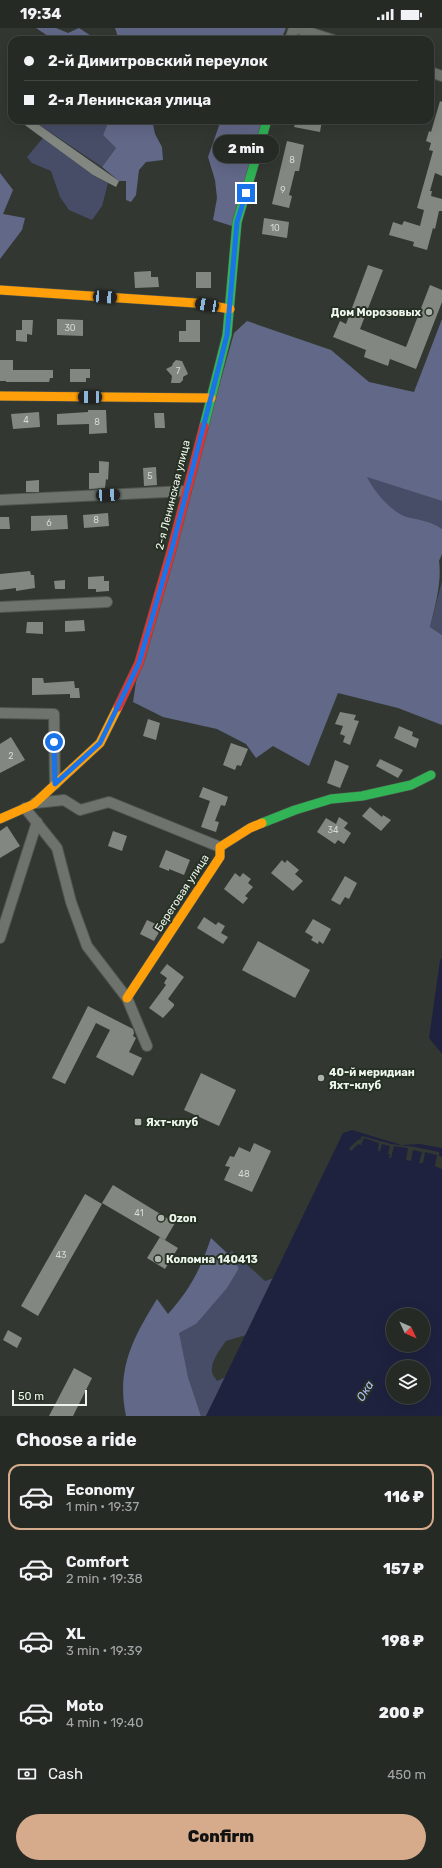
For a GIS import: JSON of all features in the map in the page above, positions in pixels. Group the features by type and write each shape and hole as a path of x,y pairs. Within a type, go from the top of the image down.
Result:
{"street":[{"path":"295,28 320,36"},
{"name":"2-я Ленинская улица","path":"0,819 30,806 100,743 139,663 171,552 227,335 237,222 266,124"},
{"path":"0,290 195,303 230,309"},
{"path":"0,396 211,398"},
{"path":"0,500 186,491"},
{"path":"0,607 107,602"},
{"path":"0,713 54,714 55,784"},
{"name":"Береговая улица","path":"127,998 220,857 220,847 250,828 296,810 331,799 362,796 411,785 431,775"},
{"path":"147,1046 127,998 87,946 71,902 57,848 36,822 30,806 64,800 80,810 109,802 220,847"},
{"path":"0,938 36,822"}],"shaded area":[{"path":"36,28 56,28 68,33 79,28 91,36 48,36"},
{"path":"115,28 286,28 283,36 118,36"},
{"path":"38,124 107,124 103,135 116,148 102,167"},
{"path":"107,124 153,124 155,134 162,147 163,160 146,162 139,170 136,195 131,202 126,200 126,181 119,181 102,167 116,148 103,135"},
{"path":"220,124 261,124 232,226 213,220 217,198 215,180 208,157"},
{"path":"43,138 93,175 108,183 102,206 92,220 69,210 60,197 51,171 32,163 27,157"},
{"path":"0,173 13,190 3,214 25,218 22,230 0,259"},
{"path":"442,319 442,501 367,477 374,488 395,511 407,517 430,522 442,529 442,554 439,561 439,586 430,627 442,635 442,725 398,708 338,693 309,766 273,746 256,758 246,744 217,729 163,717 133,702 136,682 234,333 247,321 331,350 369,382 414,392"},
{"path":"366,476 442,501 442,529 430,522 407,517 395,511 373,488"},
{"path":"442,581 442,635 430,627"},
{"path":"211,1238 228,1254 239,1268 227,1288 196,1324 179,1333 188,1377 201,1416 126,1416 123,1399 123,1383 125,1369 134,1341 157,1299 168,1314 183,1296 199,1269"},
{"path":"232,1251 265,1281 274,1278 246,1335 226,1341 216,1355 212,1368 212,1374 217,1381 226,1377 206,1416 201,1416 188,1377 178,1333 196,1324 239,1268 228,1254"}],"water":[{"path":"442,958 442,1054 429,1038 440,960"},
{"name":"Ока","path":"352,1130 402,1145 420,1144 442,1148 442,1416 206,1416 343,1133"}],"pier":[{"path":"362,1136 391,1144 439,1152 439,1156 442,1157 442,1169 435,1166 437,1155 425,1152 423,1163 419,1163 422,1152 413,1150 411,1161 406,1160 408,1148 394,1146 391,1158 389,1158 390,1154 388,1154 390,1146 382,1144 380,1151 378,1151 379,1143 364,1138 361,1145 358,1144 351,1151 349,1148 359,1139 360,1140"}],"building":[{"path":"440,101 442,102 442,176 435,173 430,191 432,191 431,196 442,199 442,211 439,211 435,229 433,228 427,250 413,246 414,242 389,235 393,222 402,225 404,221 420,226 424,210 417,208 433,151 429,150 431,143 426,141"},
{"path":"23,124 38,124 119,181 116,187 93,175"},
{"path":"295,124 321,124 320,132 294,127"},
{"path":"287,141 304,145 299,171 295,171 289,195 292,196 289,208 272,204"},
{"path":"264,218 289,222 287,238 262,234"},
{"name":"Дом Морозовых","path":"368,265 383,270 360,329 406,347 430,285 442,290 442,302 416,369 390,359 388,366 364,357 366,350 333,337 340,321 346,324"},
{"path":"151,271 151,277 158,277 159,287 135,288 134,272"},
{"path":"196,272 211,272 211,288 196,288"},
{"path":"57,319 83,320 83,336 57,335"},
{"path":"22,320 33,320 32,335 27,334 27,342 16,341 16,330 22,330"},
{"path":"186,320 200,320 200,342 179,342 179,331 186,331"},
{"path":"0,360 13,360 13,370 53,370 53,378 50,378 49,382 0,381"},
{"path":"176,360 182,361 188,374 183,377 183,380 180,383 171,383 172,376 166,369 172,366"},
{"path":"70,369 90,369 90,378 86,378 86,382 70,382"},
{"path":"88,410 106,410 107,433 89,434 89,424 57,425 57,414 88,412"},
{"path":"39,412 40,427 13,429 11,414"},
{"path":"154,413 164,413 165,428 155,428"},
{"path":"99,461 109,462 108,480 106,479 105,488 89,489 89,473 99,473"},
{"path":"156,467 157,485 144,486 143,468"},
{"path":"39,480 39,492 26,492 26,481"},
{"path":"108,513 109,526 84,528 83,515"},
{"path":"67,515 68,529 31,531 31,516"},
{"path":"0,517 9,517 10,529 0,529"},
{"path":"30,571 31,575 34,575 35,588 16,591 16,588 0,590 0,574"},
{"path":"104,576 104,581 109,581 109,591 96,592 96,589 88,589 88,577"},
{"path":"65,580 65,589 55,589 54,581"},
{"path":"84,620 85,631 65,632 65,621"},
{"path":"27,622 43,622 43,634 26,633"},
{"path":"32,678 43,678 44,683 74,681 75,688 79,688 80,698 70,698 70,694 32,695"},
{"path":"340,712 356,715 354,720 359,721 350,745 343,742 345,736 340,734 343,726 335,724"},
{"path":"148,719 160,723 156,740 143,736"},
{"path":"399,726 413,732 412,736 419,739 416,748 394,738"},
{"path":"11,737 25,760 0,773 0,744"},
{"path":"231,743 248,749 241,766 237,765 235,770 223,765"},
{"path":"380,759 403,770 398,778 376,766"},
{"path":"335,760 349,766 340,788 327,783"},
{"path":"203,787 228,797 225,806 221,805 215,821 219,822 216,832 201,827 210,801 199,797"},
{"path":"370,807 382,817 383,815 391,820 381,831 362,816"},
{"path":"339,817 348,823 344,828 351,833 344,844 338,840 335,844 317,832 326,818 336,824"},
{"path":"7,826 20,846 0,858 0,831"},
{"path":"113,831 127,836 122,851 108,846"},
{"path":"166,850 190,860 184,875 159,867"},
{"path":"282,860 285,863 287,860 299,870 295,874 303,881 293,891 271,873"},
{"path":"235,873 240,877 243,873 251,879 248,883 253,887 245,896 248,898 243,904 224,889"},
{"path":"345,876 357,883 349,899 345,897 340,905 331,900"},
{"path":"204,917 216,925 218,922 225,926 221,933 228,937 223,944 197,928"},
{"path":"313,919 331,929 323,944 319,941 318,944 311,940 313,937 305,932"},
{"path":"147,920 162,927 154,941 140,934"},
{"path":"258,941 310,970 295,998 242,970"},
{"path":"167,964 184,977 168,999 174,1004 174,1006 163,1018 149,1008 166,985 164,983 167,978 160,973"},
{"path":"88,1006 133,1029 133,1036 136,1038 129,1052 142,1058 133,1076 96,1057 110,1030 96,1023 65,1084 52,1078"},
{"path":"201,1073 236,1090 219,1126 184,1110"},
{"path":"254,1143 271,1151 252,1192 224,1180 230,1167 225,1166 230,1156 234,1157 239,1147 250,1152"},
{"path":"113,1185 175,1223 165,1240 102,1203"},
{"path":"85,1194 102,1204 38,1316 21,1306"},
{"path":"160,1237 178,1248 165,1269 147,1258"},
{"path":"8,1330 22,1338 17,1348 3,1340"},
{"path":"74,1368 92,1378 73,1416 49,1416"}],"traffic: fast":[{"path":"204,426 227,335 237,222 266,124"},
{"path":"262,823 295,810 331,799 362,796 411,785 431,775"}],"traffic: slow":[{"path":"0,290 195,303 230,309"},
{"path":"0,396 211,398"},
{"path":"0,819 34,804 100,743 118,707"},
{"path":"127,998 220,857 220,847 250,828 262,823"}],"traffic: jam":[{"path":"118,707 139,663 171,552 204,426"}],"place":[{"name":"Дом Морозовых","path":"429,312"},
{"name":"40-й меридиан Яхт-клуб","path":"321,1078"},
{"name":"Яхт-клуб","path":"138,1122"},
{"name":"Ozon","path":"161,1218"},
{"name":"Коломна 140413","path":"158,1259"}],"route":[{"path":"54,742 55,784 100,743 139,663 171,552 227,335 237,222 246,193"}]}
